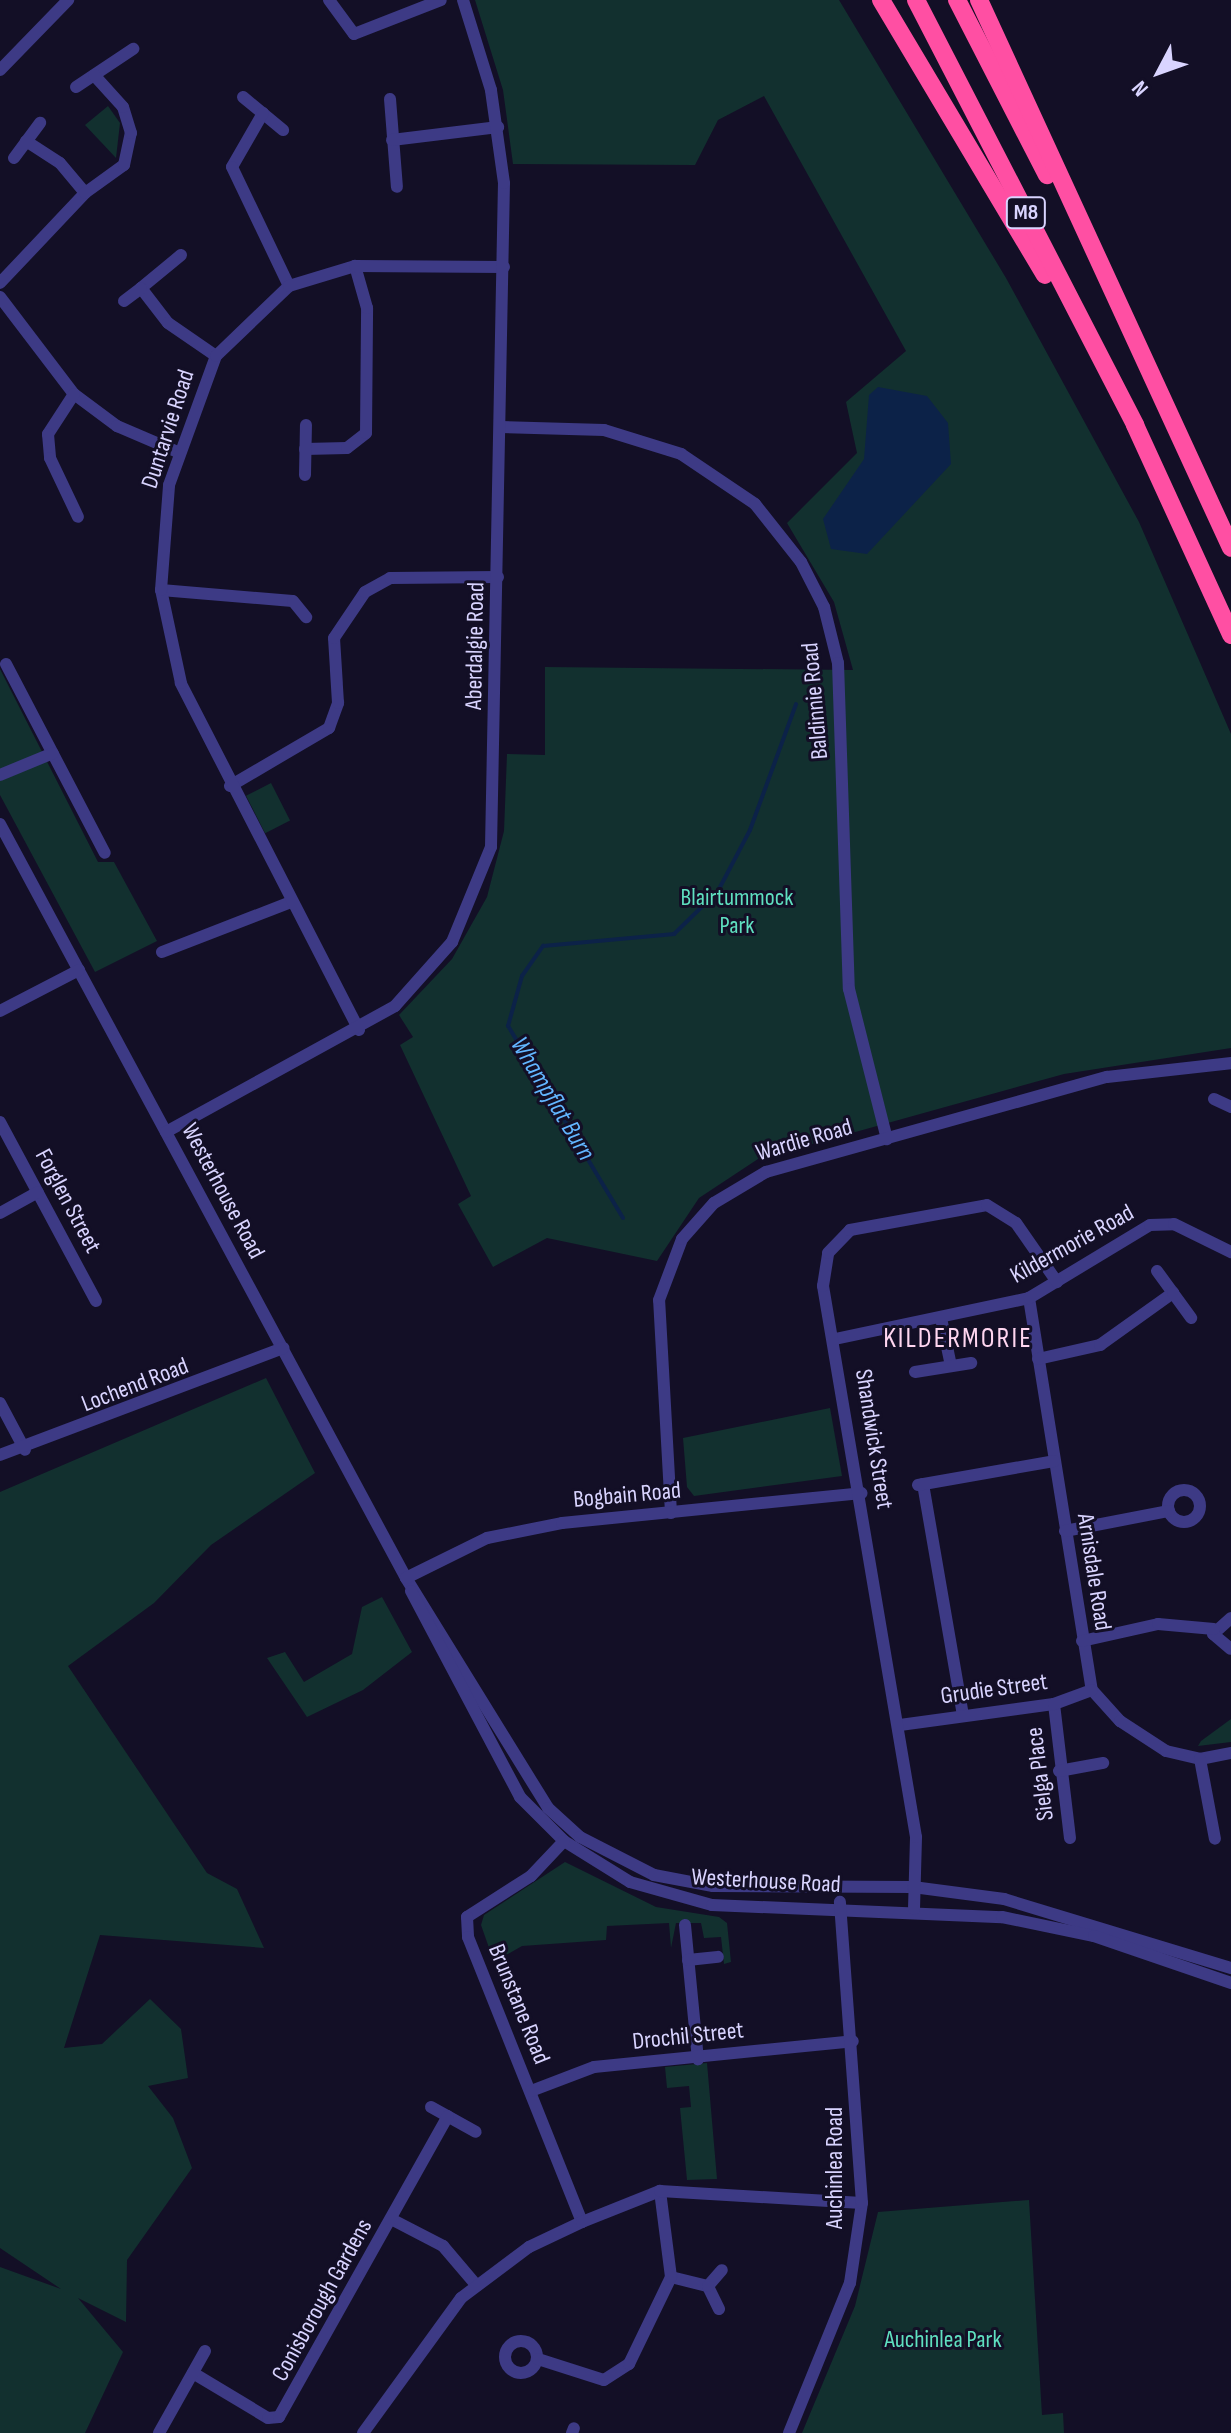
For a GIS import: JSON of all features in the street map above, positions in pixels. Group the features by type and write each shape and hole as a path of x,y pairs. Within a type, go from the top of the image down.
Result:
{"highway":[{"path":"881,0 1135,425"},
{"name":"M8","path":"916,0 1135,425 1231,635"},
{"name":"M8","path":"957,0 1167,411"},
{"name":"M8","path":"979,0 1231,548"}],"street":[{"path":"0,70 68,0"},
{"path":"329,0 354,34 441,0"},
{"name":"Aberdalgie Road","path":"166,1132 359,1030 436,965 483,877 495,816 504,267 498,127 463,0"},
{"path":"76,87 133,49"},
{"path":"0,283 85,193 124,165 131,133 123,107 94,75"},
{"path":"243,97 283,130"},
{"path":"390,99 397,187"},
{"path":"263,113 232,167 289,286"},
{"path":"14,158 40,123"},
{"path":"392,140 498,127"},
{"path":"26,141 60,163 85,193"},
{"path":"124,301 181,255"},
{"path":"305,449 347,448 366,433 367,308 355,266"},
{"name":"Duntarvie Road","path":"359,1030 230,786 181,683 161,590 178,452 216,356 289,286 355,266 504,267"},
{"path":"141,288 168,323 216,356"},
{"path":"0,297 74,394 117,426 178,452"},
{"path":"74,394 48,434 50,458 78,517"},
{"path":"305,475 306,425"},
{"name":"Baldinnie Road","path":"500,427 604,430 702,464 771,521 812,583 830,624 841,685 852,1008 887,1139"},
{"path":"230,786 329,728 338,703 334,638 365,592 402,577 498,577"},
{"path":"161,590 293,601 306,617"},
{"path":"6,664 105,853"},
{"path":"0,775 53,753"},
{"name":"Westerhouse Road","path":"0,824 406,1578 499,1764 564,1841 662,1895 712,1905 914,1909 1094,1936 1231,1983"},
{"path":"162,952 291,902"},
{"path":"0,1011 79,970"},
{"name":"Wardie Road","path":"671,1513 657,1319 682,1239 714,1203 752,1177 1107,1077 1231,1063"},
{"path":"1214,1099 1231,1107"},
{"name":"Forglen Street","path":"0,1122 96,1301"},
{"path":"0,1213 38,1192"},
{"name":"Shandwick Street","path":"914,1909 916,1837 861,1493 823,1286 828,1253 850,1230 994,1207 1016,1223 1057,1282"},
{"name":"Kildermorie Road","path":"835,1339 1029,1298 1161,1223 1231,1252"},
{"path":"1157,1271 1191,1318"},
{"path":"1038,1359 1100,1345 1173,1293"},
{"name":"Arnisdale Road","path":"1029,1298 1092,1690"},
{"path":"941,1318 951,1366"},
{"name":"Lochend Road","path":"0,1455 25,1450 283,1348"},
{"path":"915,1372 971,1363"},
{"path":"0,1403 25,1450"},
{"path":"963,1716 920,1485 1054,1461"},
{"name":"Bogbain Road","path":"406,1578 487,1538 671,1513 861,1493"},
{"path":"1065,1531 1169,1511"},
{"name":"Westerhouse Road","path":"406,1578 519,1769 580,1837 642,1870 690,1883 841,1891 913,1887 1004,1899 1231,1968"},
{"path":"1082,1641 1158,1624 1214,1629 1231,1618"},
{"path":"1214,1629 1217,1643 1231,1649"},
{"path":"1092,1690 1140,1736 1200,1759 1231,1753"},
{"name":"Grudie Street","path":"900,1725 1054,1704 1092,1690"},
{"name":"Sielga Place","path":"1054,1704 1059,1771 1070,1838"},
{"path":"1200,1759 1215,1839"},
{"path":"1059,1771 1103,1763"},
{"name":"Brunstane Road","path":"564,1841 531,1876 467,1917 468,1937 582,2222"},
{"name":"Auchinlea Road","path":"789,2433 850,2283 862,2203 841,1891"},
{"path":"685,1925 698,2059"},
{"path":"688,1960 718,1957"},
{"name":"Drochil Street","path":"531,2091 570,2071 853,2041"},
{"path":"431,2107 476,2132"},
{"name":"Conisborough Gardens","path":"193,2373 268,2418 279,2417 448,2116"},
{"path":"538,2359 587,2379 619,2375 671,2277 660,2191"},
{"path":"363,2433 477,2286 529,2247 582,2222 660,2191 862,2203"},
{"path":"391,2219 443,2246 477,2286"},
{"path":"708,2286 722,2270"},
{"path":"671,2277 708,2286"},
{"path":"708,2286 719,2309"},
{"path":"159,2433 205,2351"}],"green space":[{"name":"Blairtummock Park","path":"475,0 839,0 1006,278 1139,522 1231,734 1231,1048 1064,1074 758,1159 699,1198 657,1261 547,1238 493,1267 458,1204 471,1196 400,1045 413,1037 399,1015 452,959 487,897 504,831 507,754 545,755 545,667 853,670 834,602 787,523 857,453 846,402 906,351 764,96 718,120 695,165 513,164 503,90"},
{"path":"108,106 120,123 116,158 85,125"},
{"path":"0,669 98,862 114,862 157,941 95,972 0,795"},
{"path":"271,783 290,820 265,833 246,796"},
{"path":"266,1378 315,1473 211,1545 154,1603 68,1666 207,1873 237,1889 264,1948 100,1935 64,2048 102,2044 150,1999 181,2029 188,2078 148,2086 173,2118 192,2168 127,2260 126,2322 78,2298 123,2352 85,2433 0,2433 0,2267 61,2289 0,2248 0,1492"},
{"path":"830,1408 842,1476 694,1496 687,1487 683,1438"},
{"path":"382,1597 412,1652 363,1690 307,1717 267,1658 285,1652 304,1682 352,1654 362,1607"},
{"path":"1231,1719 1231,1742 1198,1746 1201,1741"},
{"path":"565,1862 656,1907 719,1917 727,1923 731,1962 724,1964 721,1937 704,1938 701,1923 676,1923 671,1948 669,1923 607,1926 606,1940 522,1946 494,1962 481,1925 484,1915"},
{"path":"707,2063 717,2179 687,2180 680,2108 691,2107 689,2086 667,2088 665,2067"},
{"name":"Auchinlea Park","path":"1029,2200 1042,2415 1063,2413 1064,2433 802,2433 855,2306 878,2212"}],"water":[{"path":"878,387 927,396 948,423 951,464 867,554 831,549 823,519 864,459 869,395"}],"waterway":[{"name":"Whampflat Burn","path":"623,1218 508,1026 522,976 543,946 674,934 718,891 750,830 796,704"}],"district":[{"name":"KILDERMORIE","path":"958,1339"}]}
